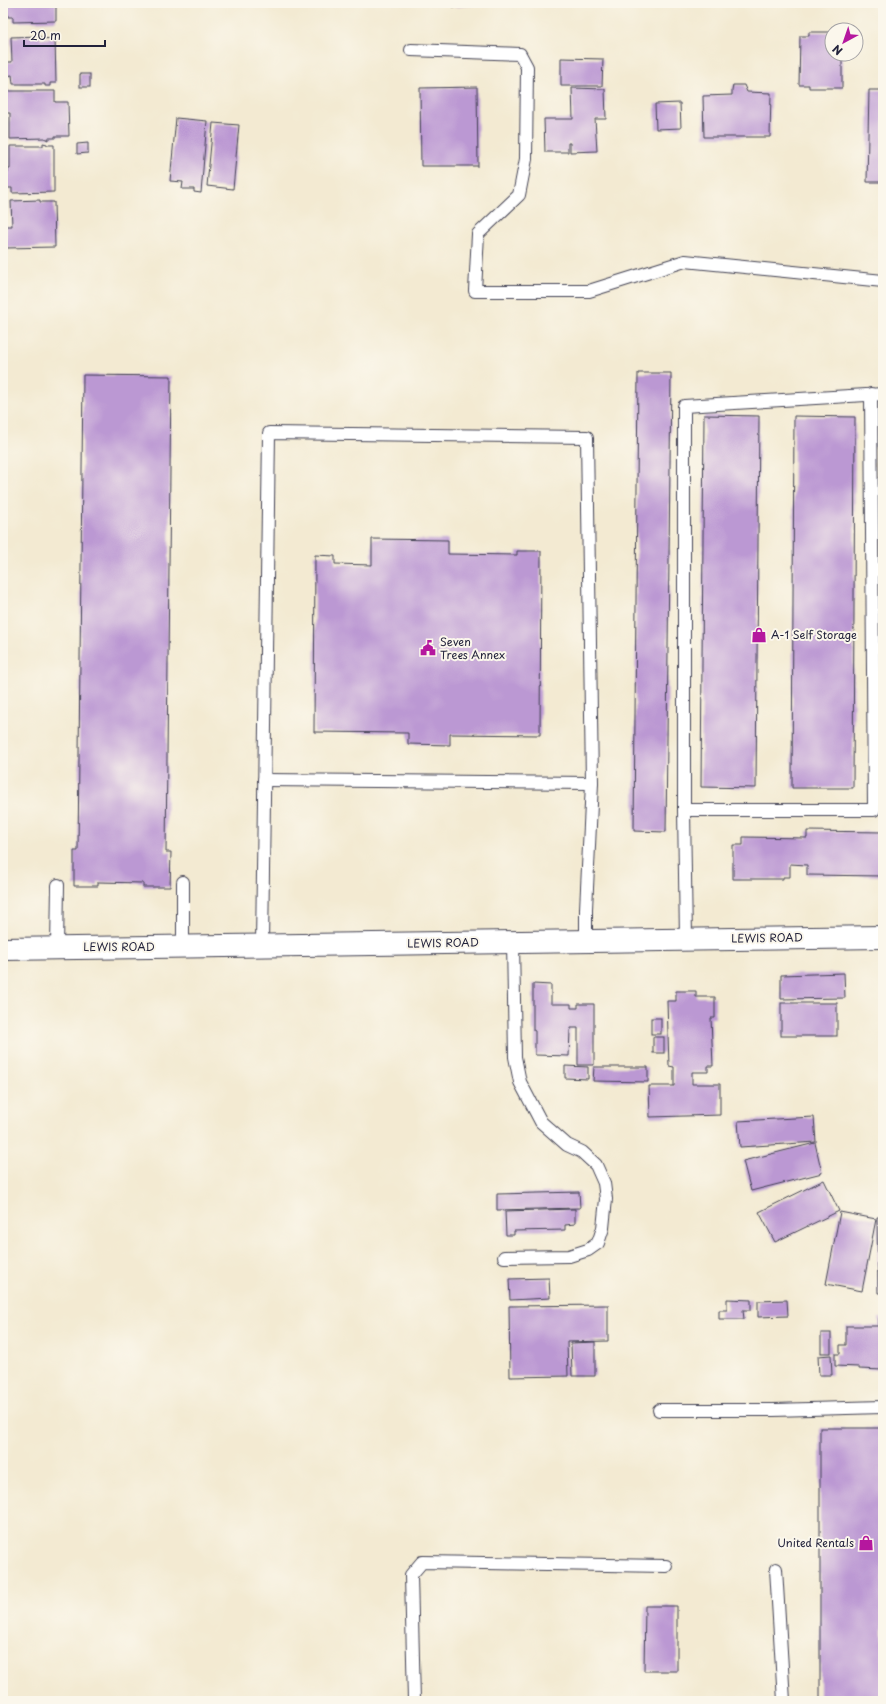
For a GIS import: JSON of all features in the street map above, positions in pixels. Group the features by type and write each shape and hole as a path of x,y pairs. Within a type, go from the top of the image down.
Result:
{"street":[{"name":"LEWIS ROAD","path":"3,948 183,947 586,940 883,937"}],"lane":[{"path":"411,50 520,54 527,67 526,159 519,195 478,234 475,291 589,291 685,262 883,281"},
{"path":"684,810 874,810 877,394 684,406 684,810 686,939"},
{"path":"262,945 269,433 587,437 592,783 586,940"},
{"path":"264,780 592,783"},
{"path":"183,882 183,947"},
{"path":"57,948 58,885"},
{"path":"504,1257 569,1256 588,1250 598,1243 603,1228 606,1199 604,1183 596,1165 582,1152 567,1145 541,1122 520,1082 515,1057 513,942"},
{"path":"659,1410 773,1410 883,1406"},
{"path":"414,1701 411,1575 422,1562 666,1566"},
{"path":"776,1569 784,1701"}],"building":[{"path":"7,3 56,3 56,21 13,22 13,17 8,17"},
{"path":"452,3 475,3 475,5 453,7"},
{"path":"809,32 824,32 824,62 842,62 842,88 809,88 809,85 799,85 800,36 809,36"},
{"path":"40,36 40,39 55,38 56,83 50,83 50,86 45,86 45,84 13,84 12,75 7,76 7,62 12,62 11,37"},
{"path":"561,58 603,59 602,86 561,86"},
{"path":"80,74 90,74 90,87 80,87"},
{"path":"733,85 744,85 747,92 771,93 770,137 704,137 703,96 732,95"},
{"path":"477,87 478,166 421,166 420,88"},
{"path":"572,88 605,89 606,119 595,119 597,151 570,152 570,143 568,143 568,152 545,152 544,119 573,119"},
{"path":"869,90 883,90 883,182 867,182"},
{"path":"6,91 55,91 55,102 68,102 69,136 55,136 55,138 48,138 48,140 44,138 10,139 10,113 6,113"},
{"path":"680,103 681,128 656,129 655,104"},
{"path":"176,118 207,121 201,193 194,192 194,189 182,189 183,182 170,181"},
{"path":"213,123 239,125 233,189 207,186"},
{"path":"43,143 47,145 54,145 54,192 12,193 12,188 5,188 5,173 8,173 8,169 10,169 10,146 43,146"},
{"path":"88,143 88,153 77,154 77,144"},
{"path":"40,200 40,202 54,202 55,247 6,248 6,226 12,226 11,201"},
{"path":"638,373 671,373 666,832 634,831"},
{"path":"83,375 171,376 166,852 171,852 170,887 143,887 143,883 98,882 98,886 74,886 74,851 78,851"},
{"path":"704,415 759,416 756,788 701,787"},
{"path":"794,416 855,417 853,788 792,788"},
{"name":"Seven Trees Annex","path":"372,539 448,540 448,554 517,555 517,551 541,551 540,735 450,734 450,745 408,744 408,733 314,732 315,555 335,556 335,564 372,565"},
{"path":"807,831 883,832 883,876 807,875 807,865 790,864 790,877 783,877 783,879 733,879 733,845 743,845 743,837 807,838"},
{"path":"844,973 845,998 781,999 781,975"},
{"path":"533,984 551,985 551,1004 571,1004 571,1008 578,1008 578,1004 594,1004 594,1065 578,1065 578,1028 571,1028 570,1030 569,1056 535,1055 535,1031 533,1030"},
{"path":"676,991 696,991 696,997 715,997 715,1018 711,1018 713,1066 708,1066 708,1072 692,1072 692,1084 720,1084 720,1115 650,1117 649,1086 674,1086 674,1067 669,1066 667,1001 676,1001"},
{"path":"781,1003 837,1003 837,1036 781,1036"},
{"path":"651,1018 661,1018 661,1034 651,1034"},
{"path":"653,1037 664,1037 664,1053 653,1053"},
{"path":"565,1066 588,1067 588,1079 565,1078"},
{"path":"594,1067 648,1067 648,1082 593,1081"},
{"path":"814,1117 816,1142 740,1147 738,1121"},
{"path":"815,1143 822,1173 751,1191 743,1161"},
{"path":"824,1180 839,1211 775,1242 759,1212"},
{"path":"579,1192 580,1208 497,1210 497,1194"},
{"path":"575,1209 575,1224 565,1225 565,1230 514,1231 514,1235 506,1235 505,1211"},
{"path":"840,1212 876,1219 862,1291 826,1284"},
{"path":"877,1217 883,1217 883,1293 878,1293"},
{"path":"549,1278 550,1298 510,1300 509,1279"},
{"path":"727,1299 751,1300 751,1310 743,1310 744,1319 719,1319 719,1310 727,1310"},
{"path":"787,1300 788,1316 758,1317 758,1301"},
{"path":"608,1305 608,1341 567,1342 568,1376 510,1377 509,1306"},
{"path":"879,1318 883,1318 883,1370 835,1366 835,1354 840,1354 840,1345 846,1345 846,1326 879,1326"},
{"path":"821,1333 831,1333 831,1353 821,1353"},
{"path":"595,1342 595,1376 572,1376 571,1343"},
{"path":"831,1355 832,1375 819,1375 818,1356"},
{"path":"820,1428 883,1428 883,1701 820,1701"},
{"path":"645,1606 677,1606 677,1671 644,1671"}],"place":[{"name":"A-1 Self Storage","path":"759,635"},
{"name":"Seven Trees Annex","path":"428,648"},
{"name":"United Rentals","path":"866,1543"}]}
